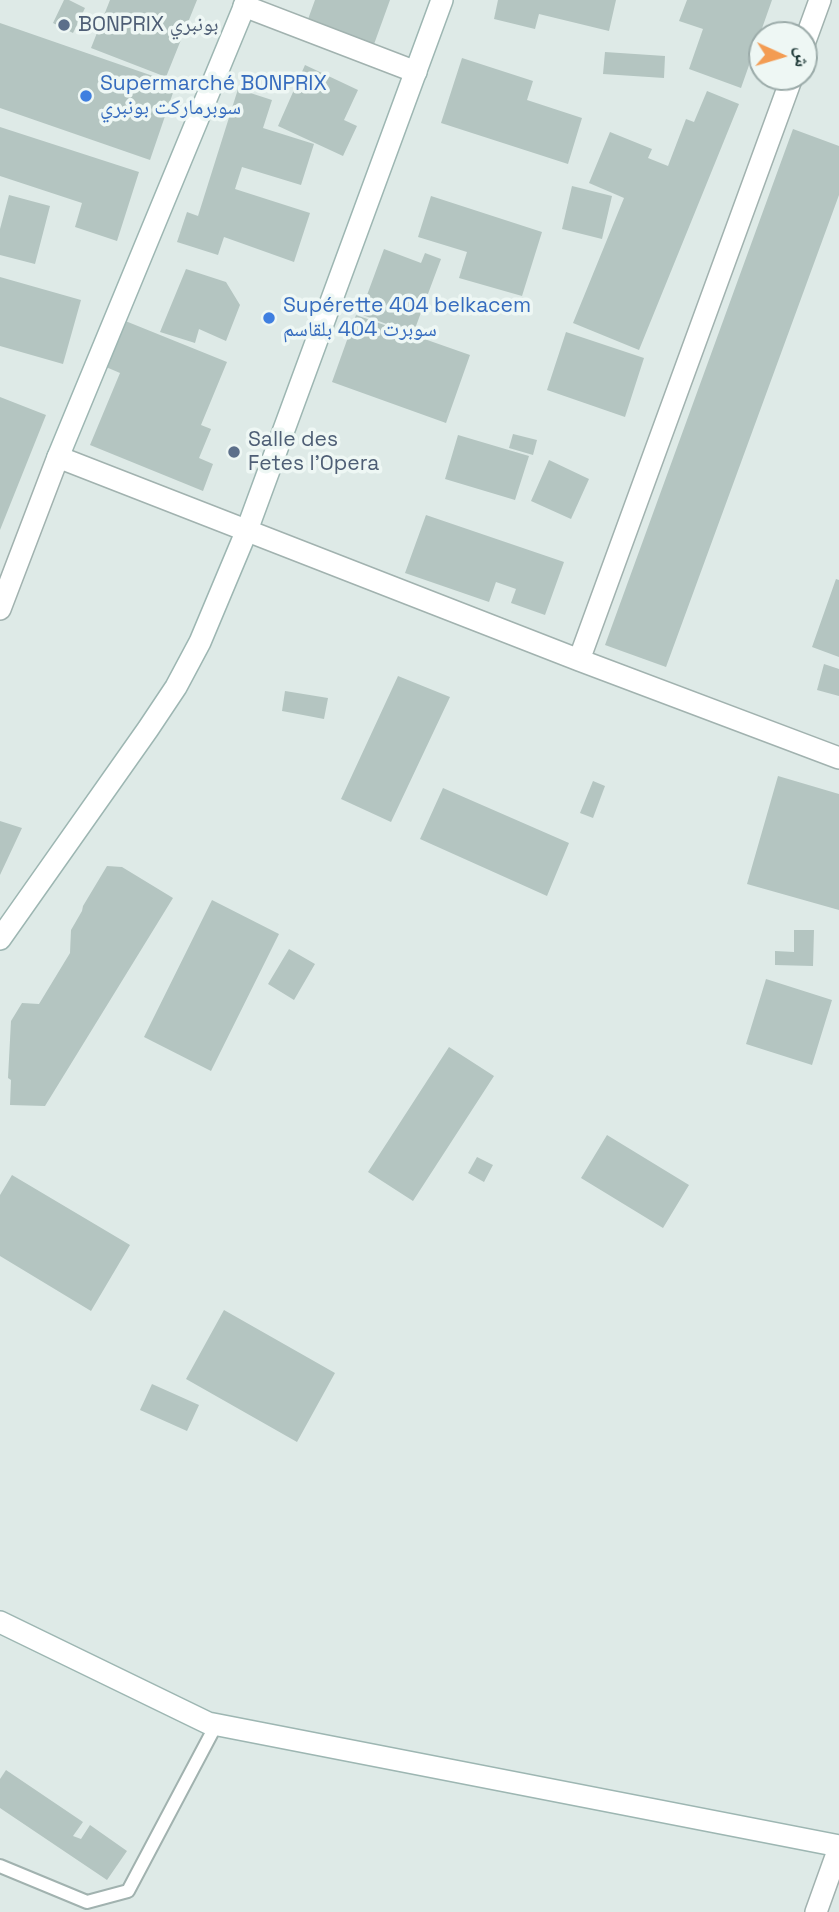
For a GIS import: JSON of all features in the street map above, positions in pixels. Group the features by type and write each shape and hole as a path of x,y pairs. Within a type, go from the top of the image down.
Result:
{"street":[{"path":"0,939 176,687 200,642 247,530 442,0"},
{"path":"812,21 820,0"},
{"path":"0,609 58,457 246,3 416,72"},
{"path":"579,660 787,91"},
{"path":"58,457 839,758"},
{"path":"0,1622 208,1723 839,1847 816,1912"}],"lane":[{"path":"0,1866 87,1902 128,1891 216,1725"}],"building":[{"path":"64,0 85,8 73,33 53,23"},
{"path":"110,0 197,0 166,77 91,48"},
{"path":"315,0 390,0 373,47 307,22"},
{"path":"498,0 616,0 609,31 539,14 535,29 494,19"},
{"path":"687,0 772,0 765,21 748,21 748,68 741,88 689,69 703,29 679,21"},
{"name":"Supermarché BONPRIX سوبرماركت بونبري","path":"0,23 176,84 150,160 0,108"},
{"path":"605,52 665,56 664,78 603,74"},
{"path":"462,58 533,81 527,100 582,118 568,164 441,123"},
{"path":"305,65 358,90 344,120 357,126 343,156 278,126"},
{"path":"238,89 272,100 263,128 314,144 301,185 242,167 235,189 310,213 294,262 224,237 218,255 177,242 187,212 198,216"},
{"path":"707,91 739,104 639,350 573,323 624,198 589,183 610,132 652,149 648,158 668,166 686,119 694,122"},
{"path":"0,127 139,172 117,241 75,227 82,203 0,176"},
{"path":"793,129 839,146 839,195 666,667 605,645"},
{"path":"572,186 612,196 602,239 562,229"},
{"path":"9,195 50,206 35,264 0,255 0,229"},
{"path":"431,196 542,232 522,296 459,278 467,252 418,237"},
{"path":"384,249 421,263 425,253 441,259 413,334 360,314"},
{"path":"186,269 226,282 240,305 226,341 199,329 195,343 160,332"},
{"path":"0,277 81,300 63,364 0,346"},
{"path":"356,315 470,355 446,423 332,382"},
{"path":"118,318 227,362 201,425 211,429 199,458 213,464 203,491 90,445 120,373 99,364"},
{"path":"566,332 644,358 625,417 547,390"},
{"path":"0,397 46,415 0,530"},
{"path":"513,434 537,440 533,455 509,448"},
{"path":"458,435 529,456 515,500 445,479"},
{"path":"549,460 589,479 571,519 531,501"},
{"path":"426,515 564,562 545,615 511,603 516,589 496,582 489,602 405,573"},
{"path":"836,579 839,580 839,657 812,647"},
{"path":"824,664 839,669 839,696 817,690"},
{"path":"398,676 450,697 391,822 341,799"},
{"path":"285,691 328,698 324,719 282,711"},
{"path":"778,776 839,794 839,910 747,884"},
{"path":"593,781 605,786 593,818 580,813"},
{"path":"443,788 569,843 547,896 420,839"},
{"path":"0,821 22,828 0,875"},
{"path":"107,866 122,867 173,898 45,1106 10,1105 11,1080 8,1078 11,1021 22,1003 39,1004 70,953 71,930"},
{"path":"212,900 279,934 211,1071 144,1037"},
{"path":"794,930 814,930 813,966 775,965 775,951 794,952"},
{"path":"289,949 315,964 294,1000 268,984"},
{"path":"766,979 832,1000 812,1065 746,1044"},
{"path":"449,1047 494,1076 413,1201 368,1172"},
{"path":"607,1135 689,1185 663,1228 581,1178"},
{"path":"477,1157 493,1165 484,1182 468,1173"},
{"path":"12,1175 130,1245 91,1311 0,1256 0,1195"},
{"path":"224,1310 335,1373 297,1442 186,1379"},
{"path":"152,1384 199,1405 187,1431 140,1410"},
{"path":"6,1770 83,1822 73,1836 81,1839 90,1825 127,1851 107,1880 0,1808 0,1779"}],"place":[{"name":"BONPRIX بونبري","path":"64,25"},
{"name":"Supermarché BONPRIX سوبرماركت بونبري","path":"86,96"},
{"name":"Supérette 404 belkacem سوبرت 404 بلقاسم","path":"269,318"},
{"name":"Salle des Fetes l'Opera","path":"234,452"}]}
